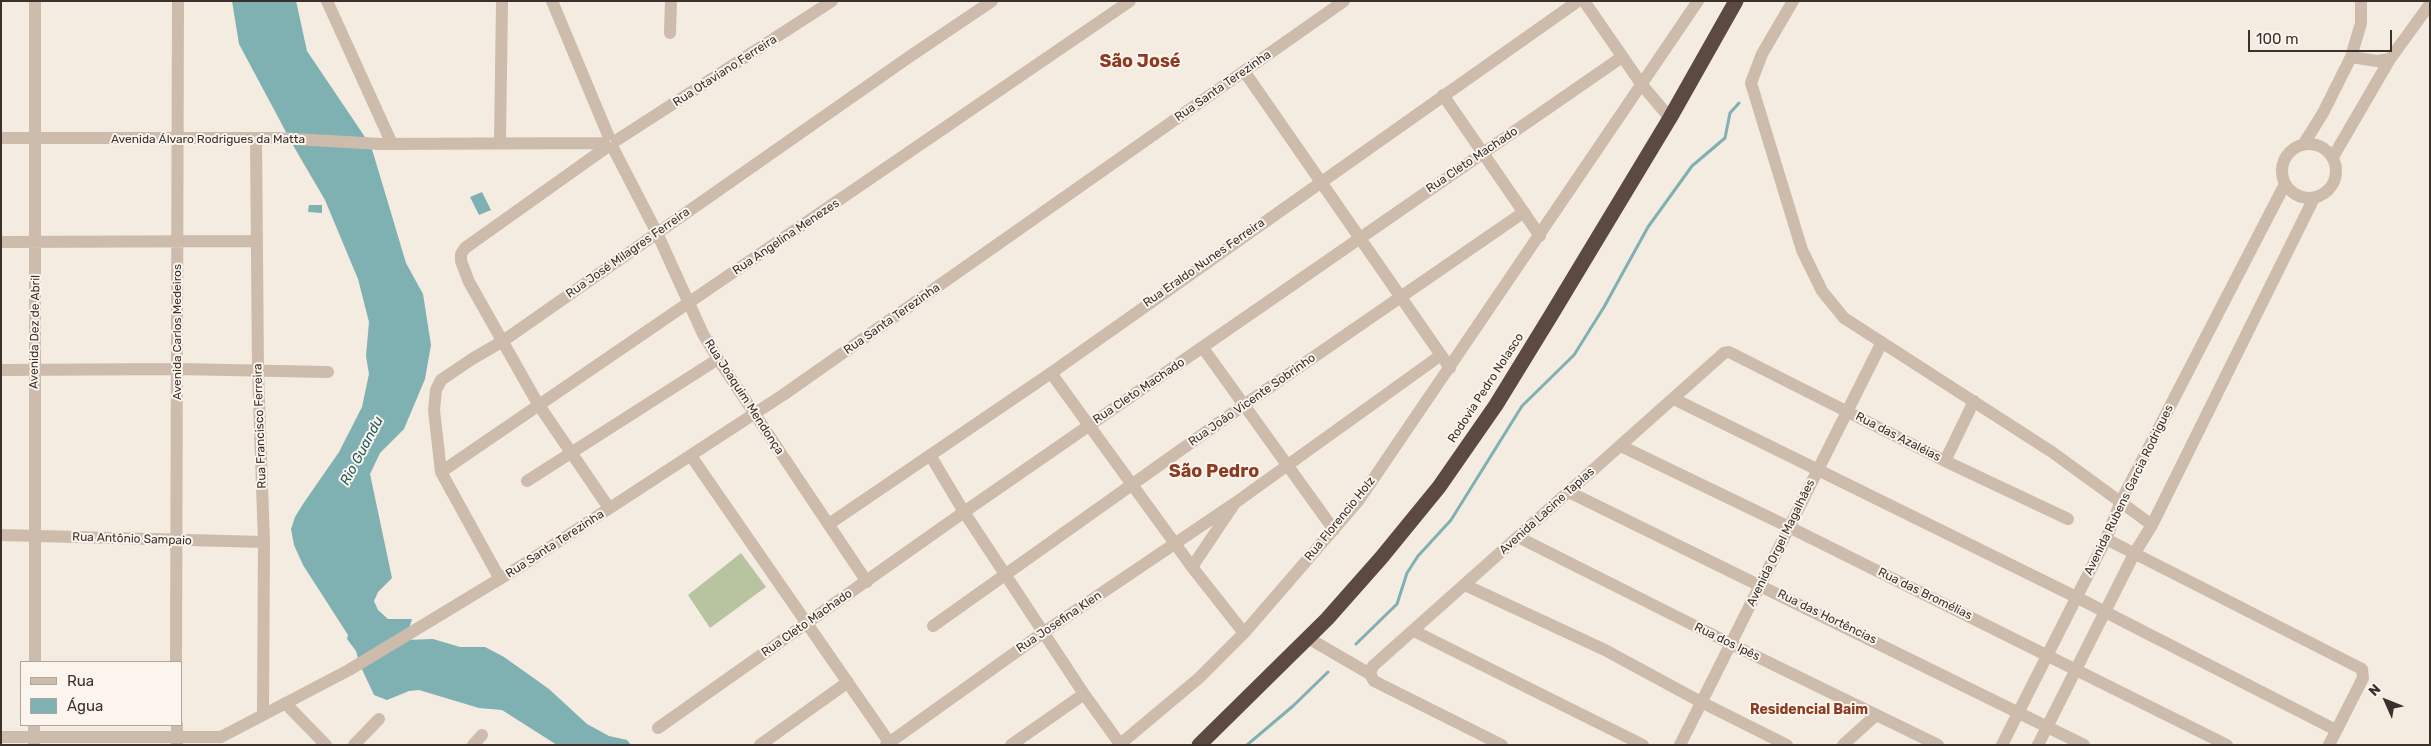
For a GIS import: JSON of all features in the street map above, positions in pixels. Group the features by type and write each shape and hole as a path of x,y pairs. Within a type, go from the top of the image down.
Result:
{"highway":[{"name":"Rodovia Pedro Nolasco","path":"1199,745 1308,638 1381,558 1439,487 1496,405 1670,118 1736,1"}],"street":[{"name":"Avenida Dez de Abril","path":"34,661 35,1"},
{"name":"Avenida Carlos Medeiros","path":"176,661 178,1"},
{"path":"327,1 387,144 610,142"},
{"path":"500,142 502,1"},
{"name":"Rua Joaquim Mendonça","path":"552,1 610,142 657,233 688,303 718,359 867,582"},
{"path":"670,33 671,1"},
{"name":"Rua Otaviano Ferreira","path":"503,341 465,272 461,254 465,248 610,142 832,1"},
{"name":"Rua José Milagres Ferreira","path":"500,579 441,472 434,410 436,390 448,374 503,341 992,1"},
{"name":"Rua Angelina Menezes","path":"441,472 1130,1"},
{"name":"Rua Santa Terezinha","path":"225,741 263,714 349,670 430,622 691,456 754,414 1344,1"},
{"name":"Rua Eraldo Nunes Ferreira","path":"829,524 1051,373 1578,1"},
{"path":"1584,1 1642,85 1670,118"},
{"name":"Rua Florencio Holz","path":"1119,744 1199,678 1244,634 1359,500 1698,1"},
{"path":"1793,1 1762,54 1751,84 1802,250 1822,291 1844,318 2052,452 2152,525"},
{"path":"2303,145 2320,146 2333,157 2337,166 2334,183 2322,196 2314,198 2297,196 2285,184 2282,173 2284,161 2290,152 2303,145 2323,113 2351,57 2361,23 2361,1"},
{"path":"2333,157 2390,59 2430,4"},
{"name":"Rua Cleto Machado","path":"658,728 964,512 1622,57"},
{"path":"2351,57 2377,61 2390,59"},
{"path":"1244,71 1450,368"},
{"path":"1443,95 1540,236"},
{"name":"Avenida Álvaro Rodrigues da Matta","path":"1,138 178,140 277,138 387,144"},
{"name":"Rua Francisco Ferreira","path":"256,139 258,372 264,542 263,714"},
{"name":"Avenida Rubens Garcia Rodrigues","path":"2002,745 2106,539 2121,501 2285,184"},
{"path":"2038,745 2134,554 2152,525 2314,198"},
{"name":"Rua João Vicente Sobrinho","path":"933,626 1244,405 1524,212"},
{"path":"1,242 256,241"},
{"path":"503,341 538,404 609,508"},
{"name":"Avenida Orgel Magalhães","path":"1680,745 1882,342"},
{"path":"1203,348 1334,530"},
{"name":"Rua das Azaléias","path":"1729,352 1945,461 2068,519"},
{"name":"Avenida Lacine Tapias","path":"1370,674 1373,666 1674,399 1716,359 1729,352"},
{"name":"Rua Josefina Klen","path":"889,744 1044,632 1235,503 1286,464 1441,355"},
{"path":"527,481 718,359"},
{"path":"1,370 178,369 328,372"},
{"path":"1051,373 1192,567 1244,634"},
{"path":"1674,399 2076,597 2336,730"},
{"path":"1945,461 1974,401"},
{"name":"Rua das Bromélias","path":"1621,446 1789,527 2227,745"},
{"path":"930,455 964,512 1119,744"},
{"path":"691,456 889,744"},
{"name":"Rua das Hortências","path":"1569,492 1760,584 2084,745"},
{"path":"1192,567 1235,503"},
{"name":"Rua Antônio Sampaio","path":"1,535 264,542"},
{"name":"Rua dos Ipês","path":"1518,537 1730,644 1938,745"},
{"path":"2106,539 2359,666 2364,673 2363,678 2328,745"},
{"path":"1465,585 1587,641 1787,745"},
{"path":"1414,631 1643,745"},
{"path":"1308,638 1370,674 1374,681 1502,745"},
{"path":"760,745 848,682"},
{"path":"1011,745 1084,694"},
{"path":"285,703 326,745"},
{"path":"1843,745 1876,715"},
{"path":"354,745 379,719"},
{"path":"177,726 177,742"},
{"path":"1,737 34,736 177,742 225,741"}],"green space":[{"path":"741,553 766,587 710,628 688,595"}],"water":[{"name":"Rio Guandu","path":"232,1 296,1 307,51 371,146 406,263 423,294 431,345 425,379 404,429 380,453 370,474 392,578 378,592 374,601 378,610 388,619 412,619 406,640 433,639 460,647 485,647 504,657 549,689 587,724 609,736 627,740 631,745 557,745 502,710 479,708 419,690 409,691 387,700 374,695 360,665 356,651 347,639 348,635 303,565 294,545 291,529 295,517 303,504 339,452 362,407 369,374 366,356 369,322 358,279 325,200 294,147 239,44"},
{"path":"482,192 491,210 479,215 470,197"},
{"path":"309,205 322,205 322,213 308,212"}],"waterway":[{"path":"1356,644 1397,604 1407,573 1418,556 1451,520 1522,406 1574,355 1604,307 1648,227 1692,166 1725,138 1730,113 1739,103"},
{"path":"1247,745 1293,706 1328,672"}],"district":[{"name":"São José","path":"1140,62"},
{"name":"São Pedro","path":"1214,472"},
{"name":"Residencial Baim","path":"1809,710"}]}
